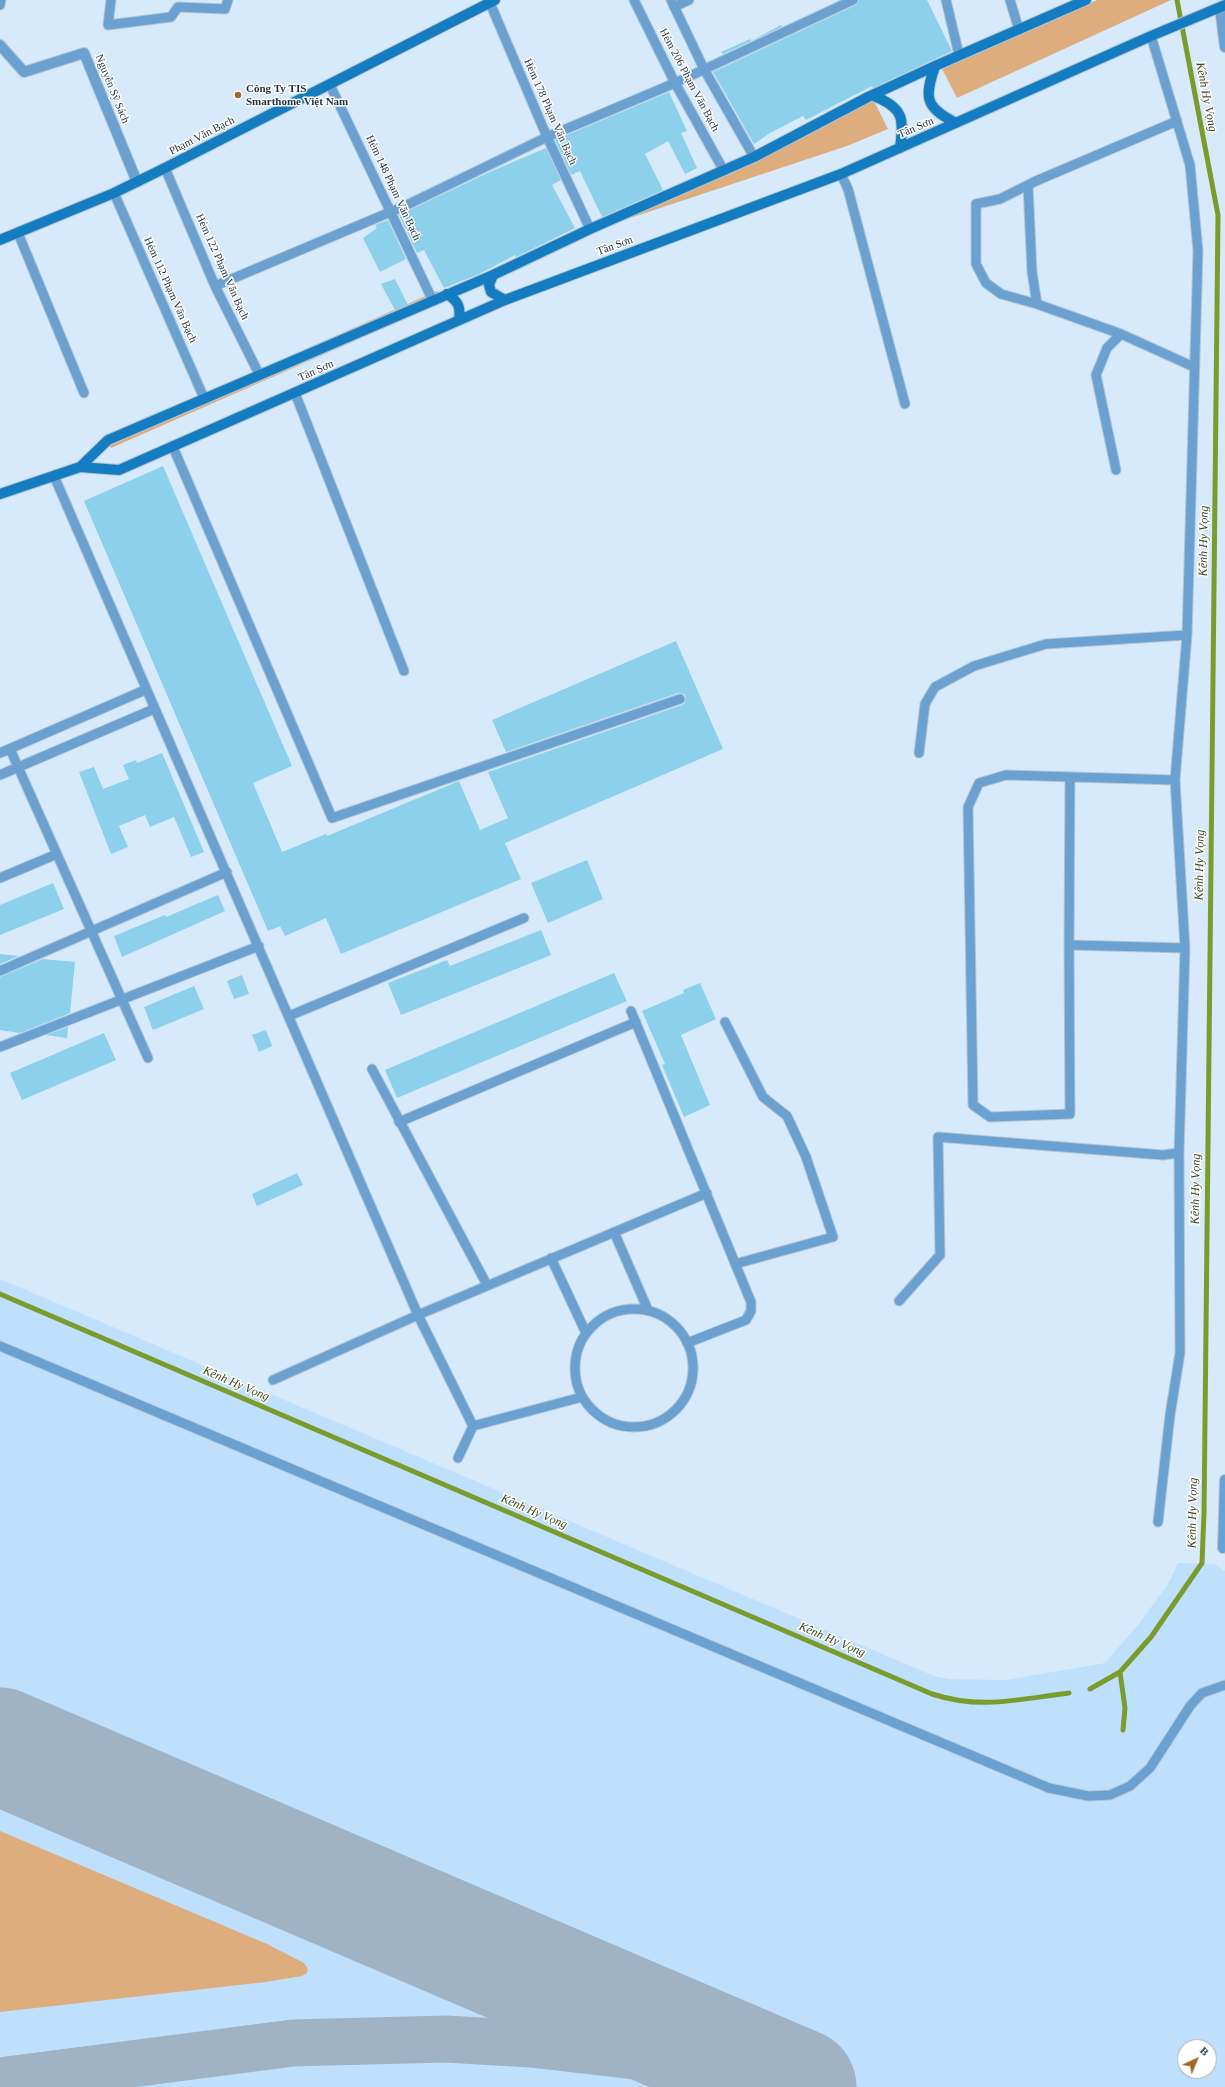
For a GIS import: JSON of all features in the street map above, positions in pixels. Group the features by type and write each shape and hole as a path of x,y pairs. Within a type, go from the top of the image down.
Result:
{"street":[{"name":"Tân Sơn","path":"80,468 108,440 493,275 590,229 754,157 868,97 874,96 959,55 1086,0"},
{"name":"Phạm Văn Bạch","path":"0,240 137,182 330,85 492,1"},
{"name":"Tân Sơn","path":"0,494 80,468 119,470 459,319 505,300 841,174 1220,7"},
{"path":"1220,7 1225,47"},
{"name":"Nguyễn Sỹ Sách","path":"0,45 12,56 24,72 84,54 137,182"},
{"path":"935,66 927,87 930,102 937,114 956,124"},
{"path":"874,96 888,101 900,114 903,126 900,148"},
{"path":"493,275 489,285 491,292 505,300"},
{"path":"447,294 458,304 461,310 459,319"},
{"path":"1223,1548 1225,1480"}],"lane":[{"path":"0,5 1,0"},
{"path":"111,0 108,25 171,17 178,7 225,9 228,0"},
{"name":"Hẻm 206 Phạm Văn Bạch","path":"634,0 675,83 724,171"},
{"path":"690,0 672,4 704,69 754,157"},
{"path":"215,286 391,212 547,137 675,83 853,0"},
{"path":"946,0 959,55"},
{"path":"1010,0 1019,30"},
{"name":"Hẻm 178 Phạm Văn Bạch","path":"492,1 547,137 590,229"},
{"path":"1155,35 1190,165 1198,251 1187,635 1175,780 1185,948 1179,1153 1180,1353 1170,1414 1158,1522"},
{"name":"Hẻm 148 Phạm Văn Bạch","path":"330,85 432,301"},
{"path":"1177,121 1028,185 1000,199 976,204 976,264 986,282 1001,294 1037,304 1121,334 1194,366"},
{"name":"Hẻm 122 Phạm Văn Bạch","path":"165,168 215,286 259,374"},
{"path":"841,174 848,189 905,404"},
{"path":"1028,185 1032,272 1037,304"},
{"name":"Hẻm 112 Phạm Văn Bạch","path":"114,192 204,398"},
{"path":"18,233 84,393"},
{"path":"1116,470 1096,375 1107,348 1121,334"},
{"path":"295,393 404,672"},
{"path":"173,447 332,818 680,699"},
{"path":"54,476 145,690 259,946 418,1314 473,1426"},
{"path":"919,753 925,704 935,687 974,666 1046,644 1187,635"},
{"path":"0,753 145,690"},
{"path":"0,775 154,709"},
{"path":"10,749 148,1058"},
{"path":"1070,777 1070,1114 990,1116 973,1105 968,807 979,783 1006,775 1175,780"},
{"path":"0,878 57,854"},
{"path":"0,971 226,872"},
{"path":"289,1016 524,918"},
{"path":"1069,945 1185,948"},
{"path":"0,1047 259,946"},
{"path":"631,1011 751,1302 752,1311 746,1320 687,1343"},
{"path":"399,1122 636,1022"},
{"path":"725,1022 764,1097 787,1116 806,1157 833,1237 735,1264"},
{"path":"372,1069 487,1285"},
{"path":"899,1301 940,1255 938,1137 1163,1155 1179,1153"},
{"path":"273,1380 418,1314 707,1193"},
{"path":"614,1232 648,1310"},
{"path":"551,1258 586,1333"},
{"path":"628,1309 648,1310 666,1318 681,1331 690,1348 694,1368 691,1387 682,1405 668,1418 650,1426 630,1428 611,1423 594,1413 582,1397 575,1378 575,1359 581,1340 593,1324 609,1314 628,1309"},
{"path":"0,1346 1050,1788 1088,1796 1110,1795 1130,1786 1150,1768 1190,1706 1202,1693 1225,1685"},
{"path":"458,1458 473,1426 582,1397"}],"shaded area":[{"path":"1097,0 1171,0 957,98 942,69"},
{"path":"873,99 888,129 847,146 618,222 509,274 503,265"},
{"path":"437,291 443,302 111,448 105,438"},
{"path":"0,1279 934,1676 949,1679 1006,1680 1105,1663 1138,1625 1168,1584 1178,1563 1214,1564 1225,1571 1225,2087 0,2087"},
{"path":"0,1831 267,1944 304,1963 308,1969 307,1973 302,1976 266,1982 0,2012"}],"building":[{"path":"859,0 927,0 952,51 873,88 872,86 806,120 803,116 770,133 754,144 713,72 856,5"},
{"path":"781,25 782,27 723,54 721,52 750,39 751,41"},
{"path":"669,92 687,131 681,133 697,168 685,174 668,141 645,154 663,190 602,217 580,171 571,175 555,140"},
{"path":"546,148 561,180 552,185 575,228 516,257 515,255 479,274 444,288 424,250 417,253 399,215 494,170"},
{"path":"388,220 406,259 380,272 363,238 377,228 375,225"},
{"path":"395,279 408,305 395,310 381,284"},
{"path":"163,466 292,766 253,783 282,852 326,834 327,836 459,781 480,830 508,818 488,772 682,705 685,703 686,697 684,694 678,693 506,752 492,720 676,641 723,749 505,843 521,879 341,954 326,918 285,936 280,926 268,931 84,501"},
{"path":"162,753 204,852 191,857 174,817 150,827 145,815 119,826 128,847 111,854 79,772 94,767 103,789 129,779 123,765 136,760 137,763"},
{"path":"587,860 603,899 548,923 531,883"},
{"path":"53,883 64,909 0,935 0,905"},
{"path":"218,895 225,911 122,957 114,936 165,915 166,917"},
{"path":"541,930 551,955 401,1015 388,983 447,960 450,966"},
{"path":"0,954 19,956 0,964"},
{"path":"43,959 75,962 70,1013 20,1033 0,1030 0,977"},
{"path":"614,973 627,1001 397,1098 385,1070"},
{"path":"242,975 249,994 234,999 227,981"},
{"path":"700,983 716,1019 681,1035 710,1105 684,1117 662,1065 665,1064 642,1011 684,993 683,990"},
{"path":"194,986 204,1009 153,1030 144,1007"},
{"path":"68,1027 67,1038 46,1035"},
{"path":"266,1030 272,1046 259,1052 252,1035"},
{"path":"104,1033 116,1060 22,1100 10,1073"},
{"path":"297,1173 303,1185 257,1206 252,1194"}],"waterway":[{"name":"Kênh Hy Vọng","path":"1090,1689 1120,1672 1151,1637 1202,1563 1204,1513 1218,215 1177,0"},
{"name":"Kênh Hy Vọng","path":"0,1294 932,1694 950,1699 1000,1702 1069,1693"},
{"path":"1120,1672 1125,1708 1123,1730"}],"taxiway":[{"path":"0,2081 293,2043 446,2039 531,2044 652,2058 723,2072 775,2087"}],"runway":[{"path":"0,1746 798,2087"}],"place":[{"name":"Công Ty TIS Smarthome Việt Nam","path":"238,95"}]}
